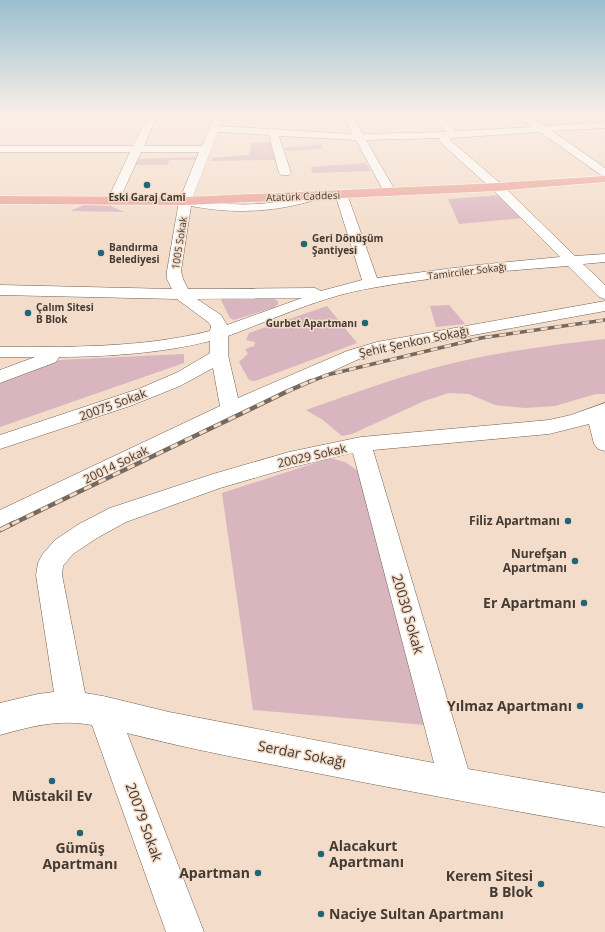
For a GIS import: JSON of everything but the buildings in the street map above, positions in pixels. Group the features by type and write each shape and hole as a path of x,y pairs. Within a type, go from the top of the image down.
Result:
{"main road":[{"name":"Atatürk Caddesi","path":"316,196 497,187 605,179"},
{"path":"0,200 185,201"}],"street":[{"path":"113,201 133,157"},
{"name":"1005 Sokak","path":"203,157 185,201 174,272 175,279 182,294 187,300 215,318 219,326 219,355 232,409"},
{"path":"281,157 285,173"},
{"path":"371,157 390,192"},
{"path":"464,157 497,187 605,294"},
{"path":"583,157 605,173"},
{"path":"341,194 372,283"},
{"path":"185,201 216,207 262,207 285,205 316,196"},
{"name":"Tamirciler Sokağı","path":"74,352 187,342 218,334 330,293 372,283 477,269 605,258"},
{"name":"Tamirciler Sokağı","path":"0,290 182,294 330,293"},
{"name":"Şehit Şenkon Sokağı","path":"232,409 353,355 368,350 605,306"},
{"path":"0,352 74,352"},
{"path":"0,377 43,360 74,352"},
{"name":"20075 Sokak","path":"0,442 64,423 169,385 198,370 219,355"},
{"name":"20014 Sokak","path":"0,521 232,409"},
{"path":"600,412 605,444"},
{"name":"20029 Sokak","path":"49,576 51,563 64,547 88,530 118,515 213,482 289,460 361,444 549,427 572,423 600,412"},
{"name":"20030 Sokak","path":"361,444 456,784"},
{"name":"20079 Sokak","path":"49,576 88,709 185,932"},
{"name":"Serdar Sokağı","path":"0,720 38,709 88,709 169,728 456,784 605,810"}],"shaded area":[{"path":"196,157 196,160 169,160 168,165 136,165 138,159"},
{"path":"275,157 276,160 211,161 212,158"},
{"path":"366,163 371,171 312,173 311,167"},
{"path":"501,195 524,218 459,224 448,199"},
{"path":"84,205 111,206 124,212 70,211"},
{"path":"271,297 278,301 278,304 275,307 234,320 230,318 221,300 222,299"},
{"path":"449,305 465,324 436,327 430,306"},
{"path":"327,306 357,343 255,381 249,380 239,362 248,354 245,349 254,346 255,342 246,340 249,333"},
{"path":"605,339 605,394 596,394 555,406 525,408 495,405 469,394 449,393 424,401 352,434 342,436 323,420 306,410 392,380 465,360 545,346"},
{"path":"184,354 184,363 0,427 0,382 28,368 59,360"},
{"path":"330,458 345,462 358,471 425,725 253,710 222,493"}],"railway":[{"path":"309,382 327,375 481,338 605,320"},
{"path":"12,524 311,381"},
{"path":"0,530 12,524"}],"place":[{"name":"Eski Garaj Cami","path":"147,185"},
{"name":"Geri Dönüşüm Şantiyesi","path":"304,244"},
{"name":"Bandırma Belediyesi","path":"101,253"},
{"name":"Çalım Sitesi B Blok","path":"28,313"},
{"name":"Gurbet Apartmanı","path":"365,323"},
{"name":"Filiz Apartmanı","path":"568,521"},
{"name":"Nurefşan Apartmanı","path":"575,561"},
{"name":"Er Apartmanı","path":"584,603"},
{"name":"Yılmaz Apartmanı","path":"580,706"},
{"name":"Müstakil Ev","path":"52,781"},
{"name":"Gümüş Apartmanı","path":"80,833"},
{"name":"Alacakurt Apartmanı","path":"321,854"},
{"name":"Apartman","path":"258,873"},
{"name":"Kerem Sitesi B Blok","path":"541,884"},
{"name":"Naciye Sultan Apartmanı","path":"321,914"}]}
